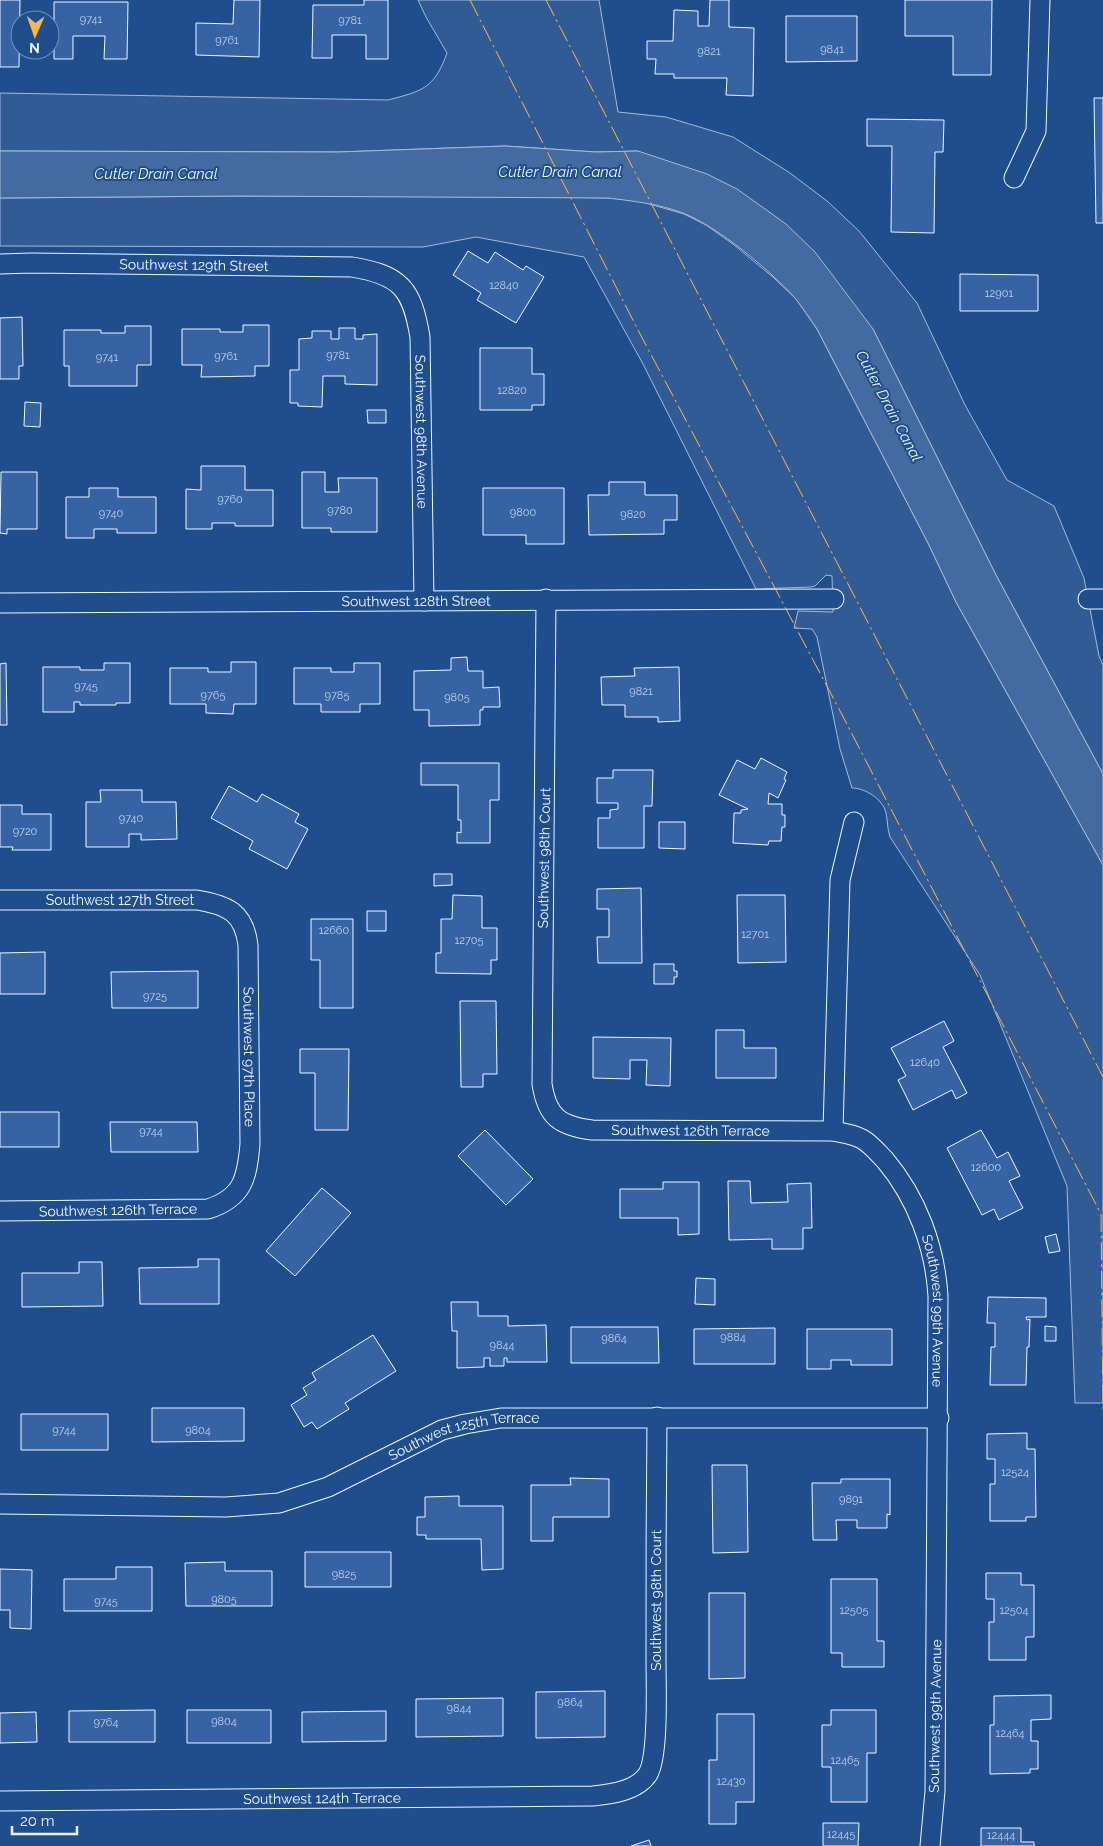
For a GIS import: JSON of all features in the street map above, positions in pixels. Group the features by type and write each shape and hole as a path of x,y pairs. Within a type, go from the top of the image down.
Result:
{"street":[{"path":"1014,178 1036,131 1040,0"},
{"name":"Southwest 129th Street","path":"0,264 352,267 372,270 386,275"},
{"name":"Southwest 98th Avenue","path":"386,275 406,291 411,300 417,318 420,337 424,601"},
{"name":"Southwest 128th Street","path":"0,603 834,599"},
{"name":"Southwest 98th Court","path":"546,600 542,1084 546,1102 552,1114"},
{"path":"833,1131 840,880 854,822"},
{"name":"Southwest 127th Street","path":"0,900 197,900 225,908 238,916"},
{"name":"Southwest 97th Place","path":"233,1196 244,1178 248,1165 250,1144 248,945 243,923 238,916"},
{"name":"Southwest 126th Terrace","path":"552,1114 566,1125 592,1130 833,1131"},
{"name":"Southwest 99th Avenue","path":"833,1131 863,1139 889,1165 906,1190 928,1236 937,1275 939,1418 935,1791 930,1846"},
{"name":"Southwest 126th Terrace","path":"0,1211 208,1209 225,1202 233,1196"},
{"name":"Southwest 98th Court","path":"642,1781 651,1766 656,1710 657,1417"},
{"name":"Southwest 125th Terrace","path":"0,1504 226,1507 279,1503 328,1488 432,1434 465,1424 512,1418 939,1418"},
{"name":"Southwest 124th Terrace","path":"0,1801 593,1796 626,1790 642,1781"}],"shaded area":[{"path":"418,0 599,0 618,112 666,117 733,137 790,173 827,201 859,231 917,303 965,405 1007,480 1054,506 1084,578 1099,656 1103,665 1103,774 996,575 873,329 638,151 596,152 505,146 338,152 0,151 0,93 388,100 410,94 425,87 432,81 447,53"},
{"path":"240,196 548,197 608,198 639,201 684,214 706,225 733,244 796,299 817,329 928,543 956,602 1103,865 1103,1403 1075,1403 1067,1186 980,975 890,837 886,813 881,803 868,792 852,788 840,749 817,637 812,629 794,628 798,611 833,612 832,576 826,575 815,586 811,587 756,589 643,364 584,257 476,237 423,247 0,246 0,198"}],"water":[{"name":"Cutler Drain Canal","path":"505,146 596,152 638,151 707,174 737,189 786,224 815,252 873,329 996,575 1103,774 1103,865 956,602 928,543 817,329 798,302 784,287 758,262 712,228 683,213 665,207 608,198 240,196 0,198 0,151 338,152"}],"building":[{"path":"0,0 20,0 20,10 10,10 10,60 19,60 19,67 0,67"},
{"path":"234,0 260,0 259,57 196,55 196,23 233,24"},
{"path":"364,0 388,0 388,59 366,59 366,35 332,35 332,58 312,58 313,5 364,5"},
{"path":"710,0 729,0 729,27 754,28 753,96 726,95 727,78 674,78 674,74 655,74 656,59 647,59 647,41 673,41 674,10 698,11 698,26 709,26"},
{"path":"905,0 992,0 991,75 953,75 953,36 905,36"},
{"path":"54,2 128,2 127,59 104,59 105,36 73,36 73,59 60,59 60,10 54,10"},
{"path":"786,16 857,16 857,61 786,62"},
{"path":"1094,98 1103,98 1103,223 1096,223"},
{"path":"867,119 944,120 943,152 935,152 934,233 891,232 892,146 867,146"},
{"path":"468,251 488,263 495,252 523,270 526,266 544,277 516,323 477,300 481,293 453,275"},
{"path":"960,274 1038,275 1038,311 960,311"},
{"path":"22,317 23,366 19,366 19,379 0,379 0,318"},
{"path":"243,325 269,325 269,366 255,366 255,376 201,377 202,365 182,365 182,329 220,329 220,332 243,332"},
{"path":"125,326 151,326 151,365 137,365 137,386 69,386 69,366 64,366 64,330 101,330 101,333 125,333"},
{"path":"339,328 355,328 355,339 363,339 363,335 377,334 377,385 345,384 345,376 323,376 322,407 298,406 298,403 290,403 290,370 299,370 299,339 312,338 312,331 331,331 331,339 339,339"},
{"path":"480,348 532,348 532,374 544,374 544,405 532,405 532,410 480,410"},
{"path":"25,402 41,403 40,427 24,426"},
{"path":"367,410 386,410 386,423 368,423"},
{"path":"201,466 245,466 245,490 273,490 273,526 235,526 235,523 212,523 212,529 186,529 186,489 201,490"},
{"path":"1,472 37,472 37,529 7,529 7,534 0,533"},
{"path":"302,472 325,472 325,492 339,492 338,478 377,478 377,532 331,532 331,528 302,528"},
{"path":"609,482 645,482 645,495 677,495 677,520 664,520 664,534 589,535 588,495 609,495"},
{"path":"89,488 118,488 118,497 156,497 156,533 117,533 117,529 94,529 94,538 66,538 66,497 89,497"},
{"path":"483,488 564,488 564,544 526,544 526,535 483,535"},
{"path":"467,657 468,671 483,671 483,688 499,687 500,707 483,707 483,710 480,710 480,725 429,726 429,710 414,710 414,671 451,670 451,658"},
{"path":"231,662 256,662 256,704 234,704 233,714 206,713 206,704 170,704 170,668 208,668 208,672 231,672"},
{"path":"6,663 7,725 0,725 0,664"},
{"path":"104,663 130,663 130,703 80,705 80,702 74,702 74,712 43,712 43,667 80,667 80,670 104,670"},
{"path":"354,663 380,663 380,704 360,704 360,712 321,712 321,704 294,704 294,668 331,668 331,672 354,672"},
{"path":"679,667 680,721 658,722 658,717 625,717 625,705 602,705 601,677 635,676 634,668"},
{"path":"761,758 787,772 784,779 786,780 778,798 769,793 768,804 782,804 782,815 785,815 785,827 782,827 781,841 769,841 768,845 733,843 734,813 741,813 741,810 748,809 719,795 737,760 755,769"},
{"path":"421,763 499,763 499,800 490,800 490,843 457,843 457,832 461,833 461,820 458,820 458,785 421,785"},
{"path":"613,770 653,770 652,806 644,806 644,848 598,848 598,818 610,818 610,810 618,809 618,803 597,803 597,778 613,778"},
{"path":"229,786 257,802 262,794 299,814 295,822 308,829 287,869 249,849 253,841 211,818"},
{"path":"100,790 142,790 142,802 176,802 177,839 141,840 141,834 129,834 129,847 86,847 86,802 101,802"},
{"path":"0,805 22,805 22,814 51,814 51,850 12,850 13,847 0,847"},
{"path":"659,822 685,822 685,849 659,848"},
{"path":"434,874 452,874 452,885 434,886"},
{"path":"641,888 642,963 598,963 597,937 609,937 609,909 597,909 597,889"},
{"path":"453,895 482,896 482,928 497,928 497,960 491,960 491,974 436,973 436,953 441,953 441,919 452,919"},
{"path":"737,895 785,895 786,962 738,963"},
{"path":"367,911 386,911 386,931 367,931"},
{"path":"311,919 353,919 353,1008 320,1008 320,960 311,960"},
{"path":"45,952 45,994 0,994 0,953"},
{"path":"654,964 674,964 674,971 677,971 677,977 674,977 674,984 654,984"},
{"path":"198,971 198,1008 112,1008 111,972"},
{"path":"460,1001 496,1001 497,1074 483,1074 483,1087 461,1087"},
{"path":"944,1021 954,1041 943,1047 967,1093 956,1099 952,1090 913,1110 898,1080 906,1076 891,1048"},
{"path":"716,1030 744,1030 744,1048 776,1048 776,1078 716,1078"},
{"path":"593,1037 671,1038 670,1086 646,1085 647,1060 630,1060 630,1079 593,1078"},
{"path":"300,1049 349,1049 348,1130 315,1130 315,1073 300,1073"},
{"path":"0,1112 59,1112 59,1147 0,1147"},
{"path":"110,1122 197,1122 198,1152 111,1152"},
{"path":"485,1130 533,1179 506,1205 458,1156"},
{"path":"981,1130 997,1158 1008,1152 1020,1176 1009,1181 1023,1208 999,1220 994,1209 982,1215 947,1148"},
{"path":"728,1181 750,1181 751,1203 788,1202 787,1184 811,1183 812,1228 803,1228 803,1249 772,1249 772,1239 729,1240"},
{"path":"663,1182 699,1182 699,1234 678,1235 678,1218 620,1218 620,1189 663,1189"},
{"path":"322,1188 351,1213 295,1276 266,1251"},
{"path":"1056,1234 1060,1251 1049,1253 1045,1237"},
{"path":"198,1259 219,1259 219,1304 140,1304 139,1268 198,1267"},
{"path":"79,1262 102,1262 103,1306 22,1307 22,1273 79,1273"},
{"path":"696,1278 715,1279 715,1305 695,1304"},
{"path":"988,1297 1046,1298 1046,1317 1026,1317 1027,1320 1030,1319 1026,1385 990,1385 991,1347 995,1347 995,1323 987,1323"},
{"path":"451,1302 478,1302 478,1316 508,1316 508,1326 546,1325 547,1362 507,1362 507,1358 504,1358 504,1366 490,1366 490,1358 484,1358 484,1367 457,1368 457,1331 452,1331"},
{"path":"1045,1326 1056,1327 1056,1341 1045,1341"},
{"path":"571,1327 658,1327 659,1363 571,1363"},
{"path":"775,1328 775,1364 694,1364 694,1329"},
{"path":"807,1329 892,1329 892,1365 851,1365 851,1360 831,1360 831,1369 807,1369"},
{"path":"373,1335 396,1371 345,1403 349,1409 317,1429 312,1422 304,1427 291,1405 307,1395 303,1388 316,1380 312,1373"},
{"path":"152,1408 244,1408 244,1441 152,1442"},
{"path":"21,1414 108,1414 108,1450 21,1450"},
{"path":"1027,1433 1027,1449 1035,1449 1036,1517 1026,1517 1026,1521 990,1521 990,1484 995,1484 995,1459 987,1459 987,1434"},
{"path":"712,1465 747,1465 748,1552 713,1553"},
{"path":"570,1478 609,1479 609,1517 553,1517 553,1541 531,1541 531,1485 571,1485"},
{"path":"841,1479 890,1479 890,1515 887,1514 887,1528 857,1528 857,1520 836,1520 837,1540 813,1540 812,1483 841,1483"},
{"path":"459,1496 459,1506 503,1506 503,1569 482,1570 481,1539 426,1539 426,1535 417,1535 417,1517 425,1517 425,1497"},
{"path":"305,1552 391,1552 391,1587 305,1587"},
{"path":"225,1562 225,1571 272,1571 272,1606 186,1606 185,1563"},
{"path":"116,1567 152,1567 152,1611 64,1611 64,1579 116,1579"},
{"path":"0,1569 32,1570 31,1629 10,1628 10,1610 0,1610"},
{"path":"986,1573 1021,1573 1021,1585 1034,1585 1034,1637 1026,1637 1026,1660 989,1660 989,1622 994,1622 994,1599 986,1599"},
{"path":"831,1579 877,1579 877,1641 884,1641 884,1667 842,1667 842,1653 831,1653"},
{"path":"709,1593 745,1593 745,1678 709,1679"},
{"path":"605,1691 605,1737 536,1738 536,1692"},
{"path":"1051,1695 1051,1719 1031,1720 1031,1741 1038,1741 1038,1769 1030,1769 1030,1773 990,1774 990,1725 994,1725 994,1696"},
{"path":"503,1698 503,1736 416,1737 416,1699"},
{"path":"155,1710 155,1742 69,1742 69,1711"},
{"path":"187,1710 271,1710 271,1743 187,1743"},
{"path":"831,1710 876,1710 876,1753 867,1753 867,1802 831,1802 831,1767 822,1767 822,1725 831,1725"},
{"path":"386,1711 386,1741 302,1742 302,1712"},
{"path":"36,1712 37,1742 0,1743 0,1713"},
{"path":"717,1714 754,1714 754,1802 736,1802 736,1824 709,1824 709,1760 717,1760"},
{"path":"823,1823 859,1823 858,1846 823,1846"},
{"path":"981,1828 1021,1828 1021,1842 1034,1842 1034,1846 981,1846"},
{"path":"649,1840 651,1846 631,1846"}],"power":[{"path":"470,0 638,330 838,707 1101,1214 1103,1414"},
{"path":"546,0 1103,1077"}]}
